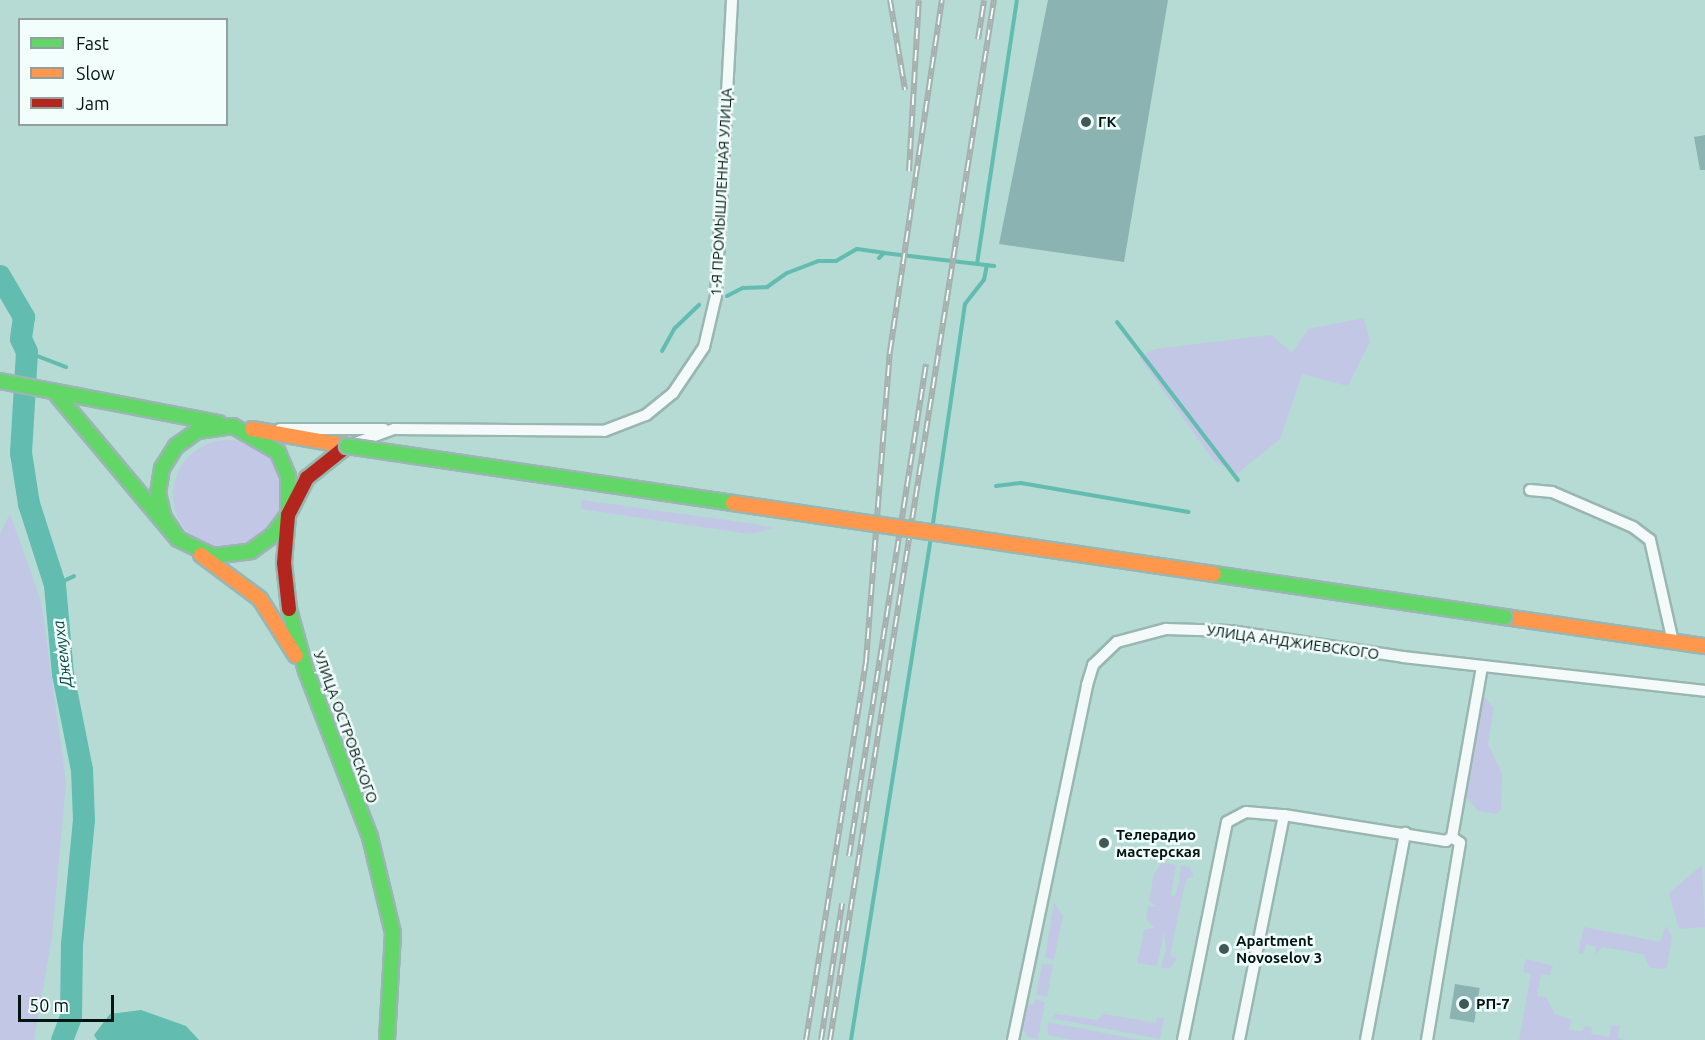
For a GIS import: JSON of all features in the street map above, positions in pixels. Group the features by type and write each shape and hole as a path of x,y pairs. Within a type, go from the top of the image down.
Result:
{"street":[{"name":"1-Я ПРОМЫШЛЕННАЯ УЛИЦА","path":"347,446 394,429 604,431 646,415 673,393 704,347 716,296 732,0"},
{"path":"5,382 53,394 347,446 1705,646"},
{"path":"53,394 184,543 260,599 306,671"},
{"path":"239,427 269,443 284,464 290,489 288,515 272,536 245,553 213,556 184,543 160,506 162,468 176,446 191,434 209,427 239,427 394,429"},
{"name":"УЛИЦА ОСТРОВСКОГО","path":"347,446 307,478 288,515 286,598 306,671 370,837 393,933 387,1040"},
{"path":"1530,490 1552,492 1633,527 1650,540 1673,642"},
{"name":"УЛИЦА АНДЖИЕВСКОГО","path":"1012,1040 1086,685 1105,651 1138,634 1200,629 1482,667 1705,691"},
{"path":"1183,1040 1227,822 1246,812 1284,815 1446,841 1452,837 1482,667"},
{"path":"1239,1040 1284,815"},
{"path":"1366,1040 1405,833"},
{"path":"1427,1040 1460,843 1452,837"}],"shaded area":[{"path":"1364,318 1370,342 1348,386 1302,374 1280,439 1237,474 1214,461 1139,357 1155,349 1271,335 1292,353 1308,329"},
{"path":"228,440 249,445 267,456 278,474 283,495 278,516 267,534 249,545 228,550 207,545 189,534 178,516 173,495 178,474 189,456 207,445"},
{"path":"582,500 774,528 749,534 581,509"},
{"path":"10,514 41,601 66,782 52,937 34,1040 0,1040 0,533"},
{"path":"1483,696 1494,707 1488,744 1502,773 1501,811 1496,814 1478,811 1465,796"},
{"path":"1162,862 1176,865 1171,895 1175,896 1181,865 1190,868 1194,876 1186,879 1170,955 1177,959 1169,969 1161,967 1166,950 1164,932 1157,966 1137,963 1144,930 1154,928 1146,918 1148,906 1157,907 1149,901 1154,874"},
{"path":"1702,865 1705,927 1679,929 1669,893"},
{"path":"1054,903 1063,916 1054,960 1045,958"},
{"path":"1666,926 1672,937 1667,967 1663,969 1650,968 1643,954 1602,947 1595,957 1596,946 1586,944 1583,954 1578,953 1584,927 1660,942"},
{"path":"1526,959 1553,966 1550,975 1541,974 1537,996 1546,997 1555,1014 1572,1020 1569,1030 1582,1031 1585,1026 1592,1027 1591,1034 1609,1037 1612,1025 1620,1026 1618,1037 1624,1040 1519,1040 1531,974 1523,972"},
{"path":"1042,963 1053,965 1047,996 1036,995"},
{"path":"1035,999 1045,1002 1038,1039 1028,1037 1022,1028 1025,1005 1034,1004"},
{"path":"1056,1014 1097,1020 1104,1014 1156,1023 1157,1017 1164,1018 1160,1039 1051,1018"},
{"path":"1048,1022 1140,1040 1073,1040 1048,1035"}],"water":[{"path":"141,1010 186,1026 199,1040 97,1040 94,1035 110,1014"}],"building":[{"name":"ГК","path":"1048,0 1168,0 1124,262 999,244"},
{"path":"1705,135 1705,170 1700,170 1694,137"},
{"name":"РП-7","path":"1455,984 1480,988 1474,1022 1450,1019"}],"waterway":[{"path":"977,264 1017,0"},
{"path":"727,296 743,288 767,287 787,273 819,261 836,261 857,249 884,253"},
{"path":"879,258 884,253 994,266"},
{"path":"932,530 965,304 984,280 987,265"},
{"name":"Джемуха","path":"0,276 24,317 21,339 27,352 21,453 29,504 55,585 63,674 82,770 84,820 72,944 71,1017 62,1040"},
{"path":"662,351 674,329 699,305"},
{"path":"1117,322 1238,480"},
{"path":"27,352 66,367"},
{"path":"996,486 1021,483 1189,512"},
{"path":"851,1040 931,537"},
{"path":"55,585 74,576"}],"railway":[{"path":"890,0 905,90"},
{"path":"909,171 919,0"},
{"path":"806,1040 866,661 890,351 942,0"},
{"path":"978,39 984,0"},
{"path":"830,1040 994,0"},
{"path":"849,856 926,364"},
{"path":"821,1040 842,904"}],"traffic: fast":[{"path":"0,381 219,423"},
{"path":"57,395 178,539 213,556 251,551 272,536 288,515 288,476 278,452 233,426 197,431 176,446 162,468 158,493 164,518 178,539"},
{"path":"347,446 733,503"},
{"path":"1214,574 1505,617"},
{"path":"289,609 306,671 370,837 393,933 387,1040"}],"traffic: slow":[{"path":"252,429 347,446"},
{"path":"733,503 1214,574"},
{"path":"201,555 260,599 296,656"},
{"path":"1505,617 1705,646"}],"traffic: jam":[{"path":"289,609 284,563 288,515 307,478 347,446"}],"place":[{"name":"ГК","path":"1086,122"},
{"name":"Телерадио мастерская","path":"1104,843"},
{"name":"Apartment Novoselov 3","path":"1224,949"},
{"name":"РП-7","path":"1464,1004"}]}
